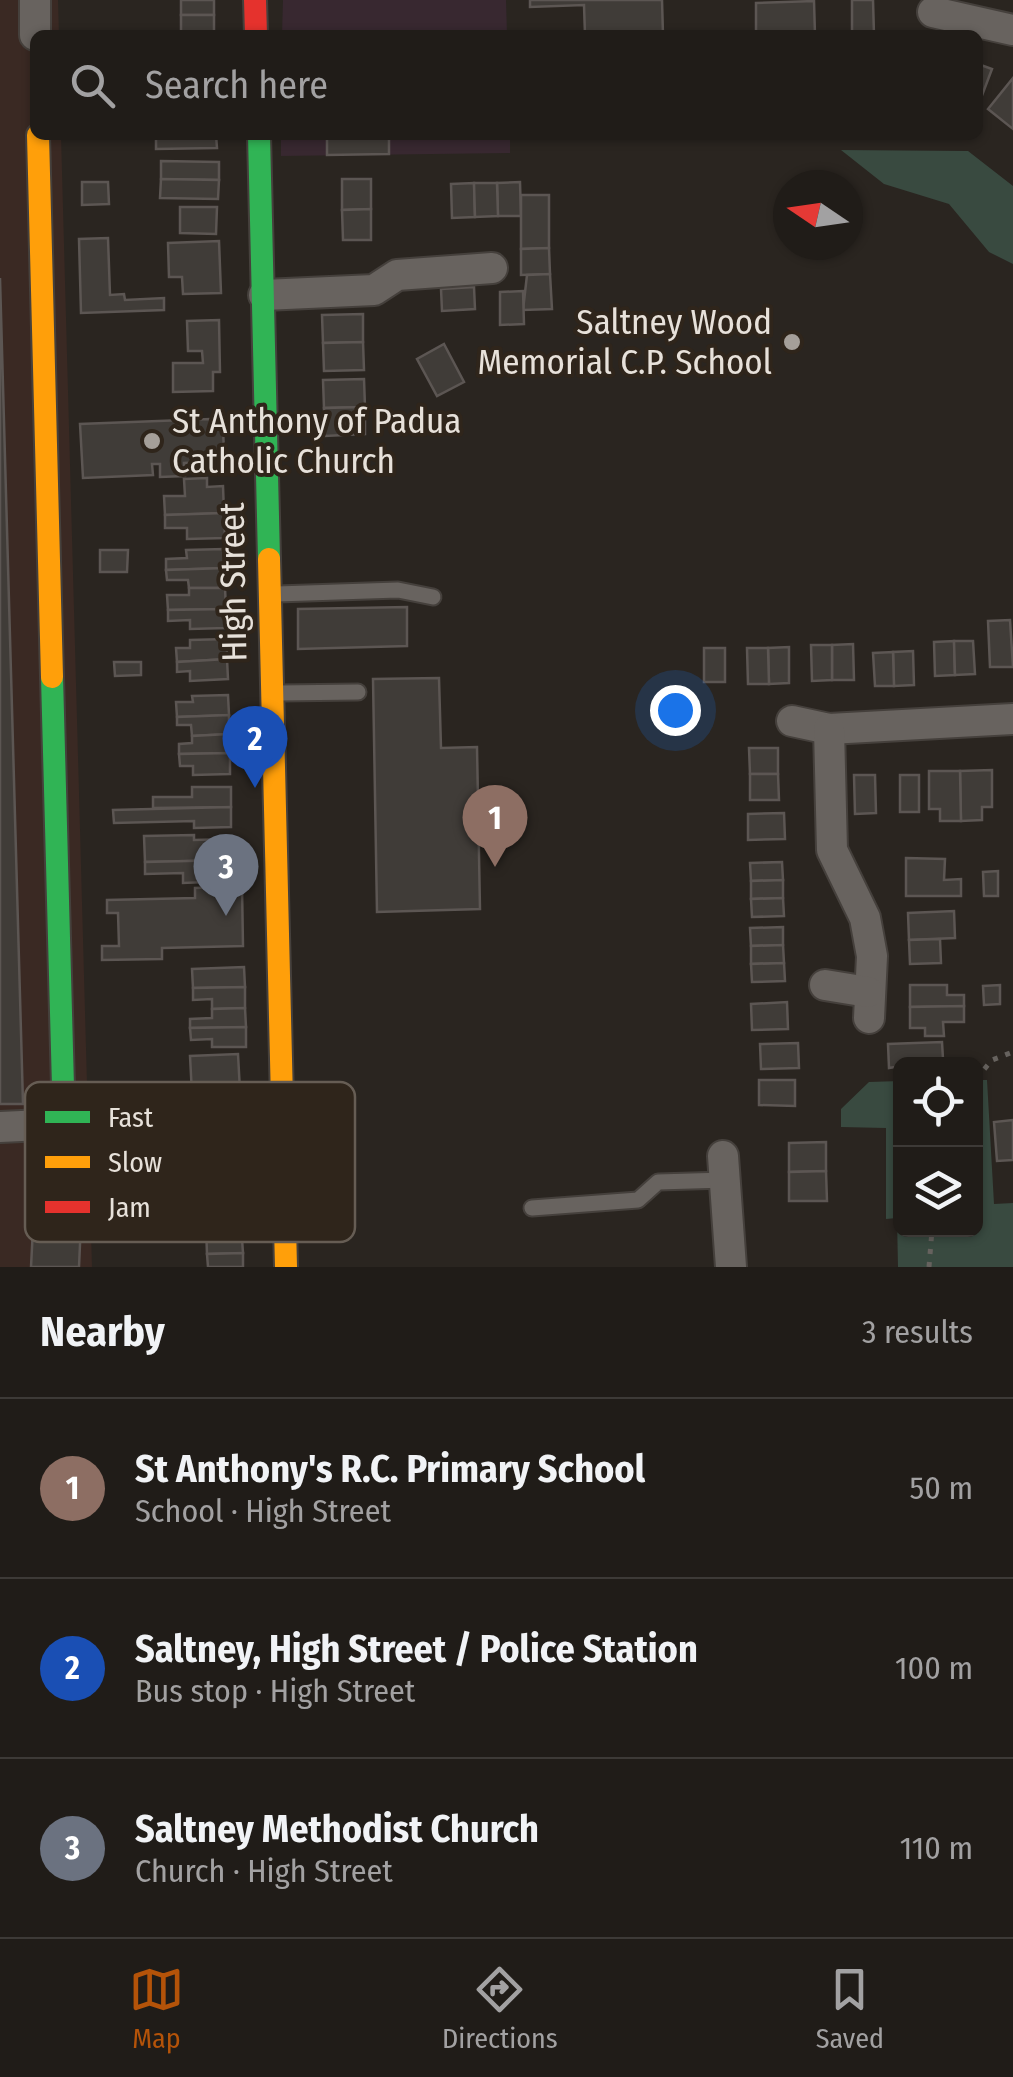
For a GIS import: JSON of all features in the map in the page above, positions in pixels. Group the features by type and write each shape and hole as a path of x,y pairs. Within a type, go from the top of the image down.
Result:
{"street":[{"path":"34,0 36,30"},
{"path":"255,0 256,30"},
{"path":"933,12 973,10 1013,30"},
{"path":"38,140 63,1082"},
{"name":"High Street","path":"259,140 280,1082"},
{"path":"264,294 374,290 397,275 492,268"},
{"path":"792,722 829,729 1013,719"},
{"path":"825,985 868,1005 872,956 865,918 832,850 829,729"},
{"path":"0,1126 25,1125"},
{"path":"724,1168 731,1267"},
{"name":"High Street","path":"285,1242 286,1267"}],"lane":[{"path":"268,594 398,590 432,597"},
{"path":"270,693 358,692"},
{"path":"532,1208 638,1200 658,1182 724,1168"}],"path":[{"path":"983,1071 992,1060 1013,1052"},
{"path":"929,1267 931,1237"}],"shaded area":[{"path":"0,0 58,0 59,30 30,30 30,140 61,140 87,1082 25,1082 25,1242 91,1242 92,1267 0,1267"},
{"path":"283,0 506,0 507,30 282,30"},
{"path":"281,140 510,140 510,153 281,156"}],"green space":[{"path":"841,150 968,151 1013,186 1013,264 989,252 949,204 884,184"},
{"path":"983,1080 987,1080 994,1204 1013,1203 1013,1267 898,1267 897,1237 983,1237"},
{"path":"893,1081 893,1218 886,1219 886,1128 841,1127 841,1109 869,1082"}],"building":[{"path":"181,0 214,0 214,15 181,15"},
{"path":"530,0 662,0 663,30 585,30 584,5 530,7"},
{"path":"852,0 873,0 874,30 852,30"},
{"path":"814,1 815,30 756,30 756,3"},
{"path":"181,15 214,15 214,30 181,30"},
{"path":"983,66 992,69 983,93"},
{"path":"1013,78 1013,129 988,109"},
{"path":"156,140 216,140 217,148 156,149"},
{"path":"327,140 389,140 389,154 327,155"},
{"path":"161,161 219,162 219,180 161,179"},
{"path":"161,179 219,180 218,199 160,198"},
{"path":"342,179 371,179 371,209 342,210"},
{"path":"82,182 108,182 109,204 82,205"},
{"path":"520,182 521,216 498,216 497,183"},
{"path":"474,183 475,217 452,218 451,184"},
{"path":"474,183 497,183 498,216 475,217"},
{"path":"521,195 549,195 549,248 521,249"},
{"path":"180,207 217,207 216,234 180,233"},
{"path":"371,209 371,240 343,240 342,210"},
{"path":"108,238 110,295 124,294 125,300 164,298 164,310 81,313 79,239"},
{"path":"219,241 221,293 183,294 182,277 169,277 168,243"},
{"path":"549,248 550,274 521,275 521,249"},
{"path":"550,274 552,309 523,310 527,275"},
{"path":"0,278 23,1104 0,1104"},
{"path":"474,287 475,309 442,311 441,289"},
{"path":"523,291 524,324 500,325 500,292"},
{"path":"363,314 363,342 323,343 322,315"},
{"path":"219,320 220,372 213,372 213,391 173,392 173,363 203,363 202,351 188,351 187,321"},
{"path":"363,342 364,370 324,371 323,343"},
{"path":"444,344 464,382 437,396 417,359"},
{"path":"364,379 365,407 324,408 323,380"},
{"path":"365,407 365,434 325,436 324,408"},
{"name":"St Anthony of Padua Catholic Church","path":"210,419 210,429 223,428 224,453 210,453 210,462 184,463 185,476 160,477 160,464 152,464 153,475 83,478 80,424"},
{"path":"207,478 207,487 223,486 224,513 165,515 164,496 185,496 184,479"},
{"path":"224,513 225,538 187,539 187,528 165,528 165,515"},
{"path":"224,549 225,568 166,570 166,559 187,558 186,550"},
{"path":"100,550 128,550 127,572 100,572"},
{"path":"225,568 225,588 189,588 188,580 167,580 166,570"},
{"path":"189,588 225,588 226,609 168,610 167,595 189,595"},
{"path":"407,607 407,646 298,649 298,609"},
{"path":"226,609 226,628 190,629 190,620 168,621 168,610"},
{"path":"1010,620 1013,667 990,667 988,621"},
{"path":"227,639 227,659 177,662 176,648 190,648 190,640"},
{"path":"954,641 955,675 935,676 934,642"},
{"path":"954,641 973,641 975,674 955,675"},
{"path":"853,644 854,680 832,680 832,645"},
{"path":"811,645 832,645 832,680 812,681"},
{"path":"789,647 789,683 769,684 768,648"},
{"path":"704,648 725,648 725,682 704,682"},
{"path":"747,648 768,648 769,684 748,684"},
{"path":"913,651 914,685 894,686 893,652"},
{"path":"893,652 894,686 875,686 873,653"},
{"path":"227,659 228,679 190,681 190,671 177,672 177,662"},
{"path":"114,662 141,662 141,675 115,676"},
{"path":"439,678 441,748 477,747 480,909 377,912 373,679"},
{"path":"228,695 229,715 177,717 176,702 193,702 192,696"},
{"path":"229,715 229,734 192,736 191,725 177,725 177,717"},
{"path":"229,734 230,753 179,754 179,744 192,743 192,736"},
{"path":"749,748 778,748 778,774 750,774"},
{"path":"230,753 230,774 193,775 193,766 180,766 179,754"},
{"path":"992,770 992,807 982,807 982,820 961,821 960,771"},
{"path":"929,771 960,771 961,821 940,821 940,809 929,809"},
{"path":"750,774 778,774 779,800 750,800"},
{"path":"854,775 875,775 876,813 855,814"},
{"path":"900,775 919,775 919,812 900,812"},
{"path":"192,787 231,787 231,807 153,808 153,797 192,797"},
{"path":"231,807 231,827 194,828 194,821 114,823 113,810"},
{"path":"784,813 785,839 748,840 748,814"},
{"path":"194,835 194,840 231,839 231,860 145,862 144,836"},
{"path":"906,858 945,859 944,880 961,879 961,896 906,896"},
{"path":"231,860 231,881 183,883 183,873 145,874 145,862"},
{"path":"782,862 783,880 751,881 750,863"},
{"path":"998,871 998,896 984,896 983,872"},
{"path":"783,880 783,898 751,899 751,881"},
{"path":"242,886 243,946 162,948 162,959 102,960 102,946 119,946 118,913 107,913 107,900 195,898 195,888"},
{"path":"783,898 784,916 752,917 751,899"},
{"path":"954,911 955,938 909,940 908,913"},
{"path":"783,927 783,945 751,946 750,928"},
{"path":"940,939 941,963 910,964 909,940"},
{"path":"783,945 784,963 751,964 751,946"},
{"path":"784,963 785,981 752,982 751,964"},
{"path":"244,967 245,987 193,988 192,969"},
{"path":"910,985 947,985 947,995 964,995 964,1006 910,1007"},
{"path":"1000,985 1000,1004 984,1005 983,986"},
{"path":"245,987 245,1008 212,1009 212,999 193,1000 193,988"},
{"path":"787,1002 788,1029 752,1030 751,1004"},
{"path":"964,1006 964,1022 943,1022 944,1036 925,1036 925,1028 910,1028 910,1007"},
{"path":"245,1008 246,1027 190,1028 190,1019 212,1018 212,1009"},
{"path":"246,1027 246,1047 212,1047 212,1039 191,1040 190,1028"},
{"path":"942,1042 943,1057 893,1057 893,1067 889,1068 888,1044"},
{"path":"798,1043 799,1068 761,1069 760,1044"},
{"path":"238,1054 240,1082 191,1082 190,1056"},
{"path":"759,1080 795,1080 795,1106 759,1105"},
{"path":"1013,1120 1013,1160 997,1161 994,1122"},
{"path":"826,1142 826,1171 789,1172 789,1143"},
{"path":"826,1171 827,1201 789,1201 789,1172"},
{"path":"32,1242 80,1242 79,1267 31,1267"},
{"path":"207,1242 242,1242 243,1253 207,1254"},
{"path":"243,1253 243,1267 208,1267 207,1254"}],"traffic: fast":[{"path":"259,140 269,559"},
{"path":"52,677 63,1082"}],"traffic: slow":[{"path":"38,140 52,677"},
{"path":"269,559 282,1082"},
{"path":"285,1242 286,1267"}],"traffic: jam":[{"path":"255,0 256,30"}],"place":[{"name":"Saltney Wood Memorial C.P. School","path":"792,342"},
{"name":"St Anthony of Padua Catholic Church","path":"152,441"},
{"name":"Saltney, High Street / Police Station","path":"255,788"},
{"name":"St Anthony's R.C. Primary School","path":"495,867"},
{"name":"Saltney Methodist Church","path":"226,916"}]}
